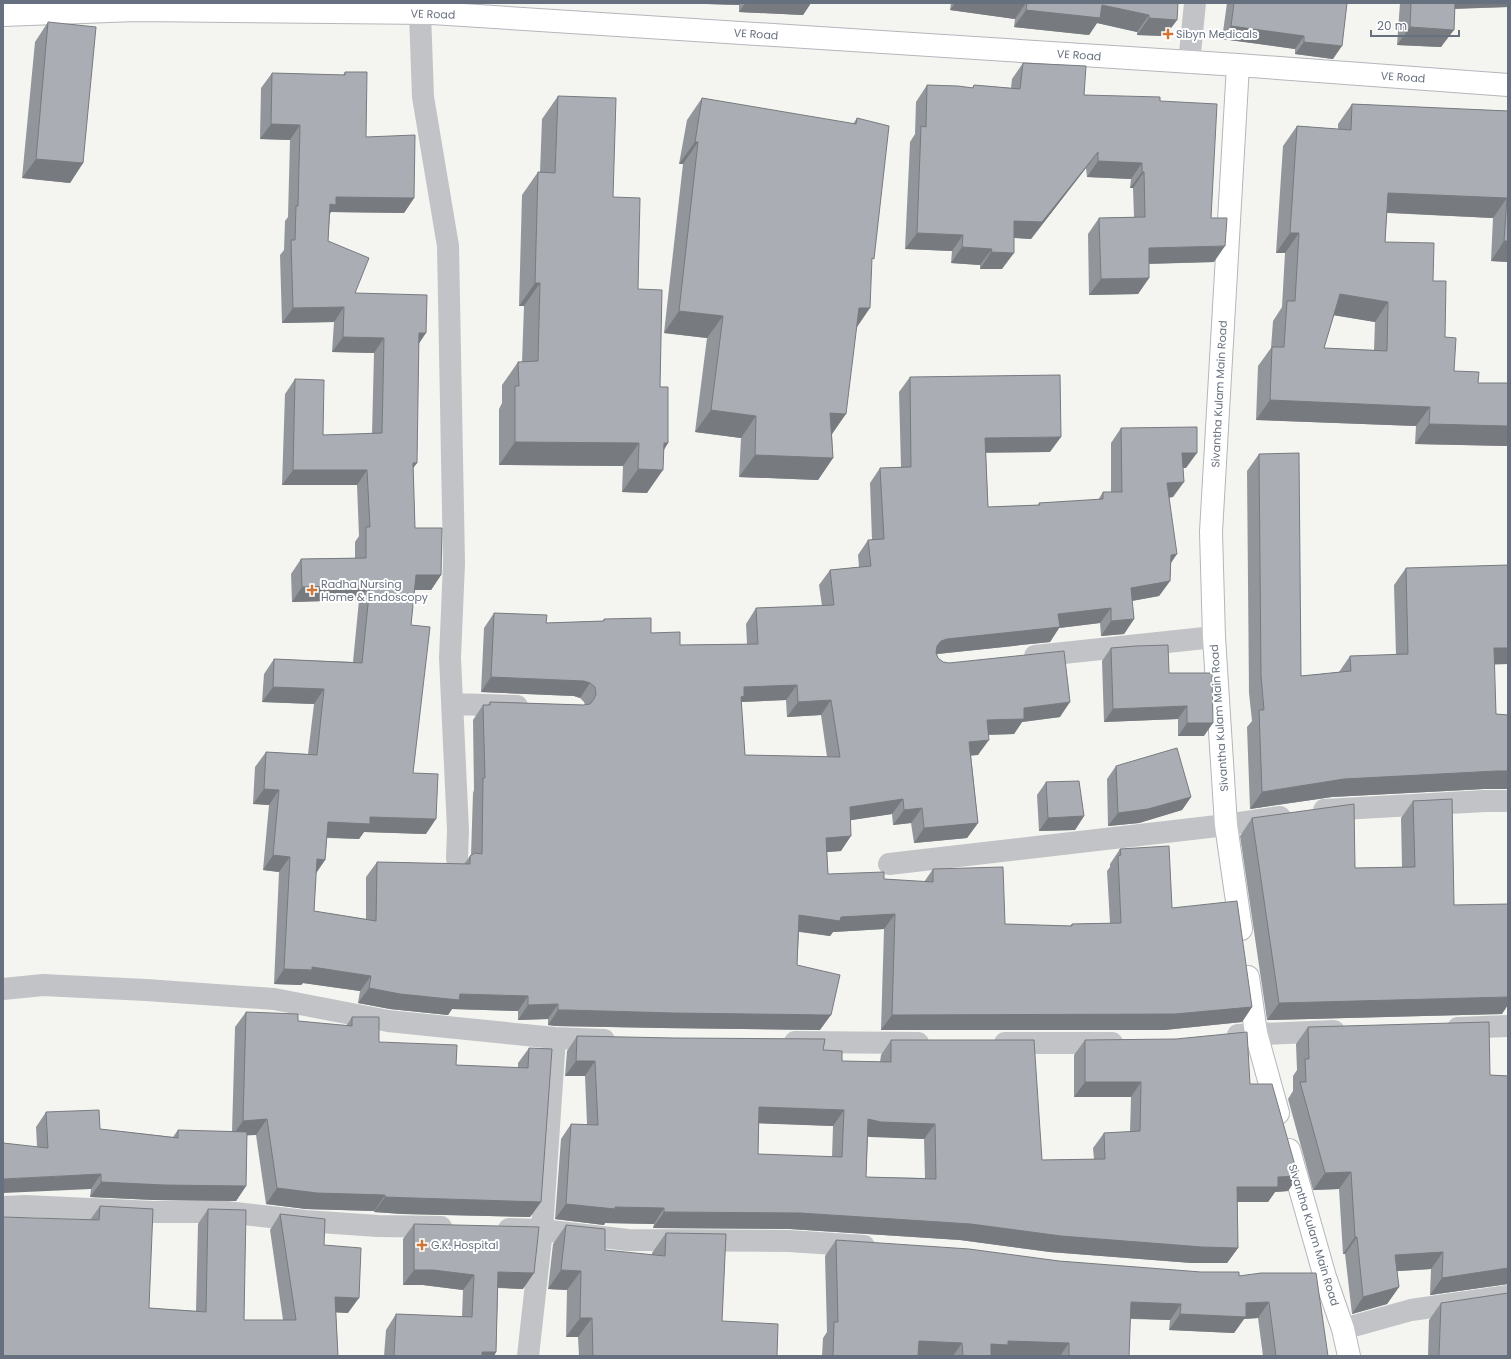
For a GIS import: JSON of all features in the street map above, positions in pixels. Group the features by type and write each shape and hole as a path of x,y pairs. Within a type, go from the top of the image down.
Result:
{"main road":[{"name":"VE Road","path":"3,15 136,6 448,14 1238,65 1508,85"},
{"name":"Sivantha Kulam Main Road","path":"1238,65 1211,532 1214,637 1226,824 1256,1033 1324,1277 1343,1328 1349,1356"}],"street":[{"path":"1189,63 1195,3"},
{"path":"420,13 423,97 448,246 454,563 450,658 458,830 457,860"},
{"path":"1017,658 1214,637"},
{"path":"453,704 541,707"},
{"path":"889,864 1226,824 1333,809 1485,801 1508,802"},
{"path":"3,989 43,985 146,990 274,999 388,1021 555,1038 624,1040"},
{"path":"1436,1028 1508,1026"},
{"path":"1218,1037 1256,1033 1356,1030"},
{"path":"528,1356 542,1230 555,1038"},
{"path":"773,1042 938,1043"},
{"path":"984,1043 1133,1042"},
{"path":"3,1207 25,1206 154,1212 226,1212 305,1221 378,1226 460,1228"},
{"path":"490,1228 542,1230 628,1240 789,1241 882,1247"},
{"path":"1301,1277 1324,1277"},
{"path":"1343,1328 1411,1310 1508,1296"}],"building":[{"path":"1027,3 1178,3 1177,20 1149,18 1149,15 1102,5 1100,18 1026,10"},
{"path":"1234,3 1347,3 1342,46 1304,42 1304,36 1231,26"},
{"path":"1411,3 1455,3 1454,30 1410,27"},
{"path":"48,22 96,27 83,163 36,159"},
{"path":"1023,63 1086,66 1084,95 1160,97 1160,101 1217,104 1211,218 1227,218 1225,246 1149,248 1149,278 1101,279 1099,218 1145,217 1144,172 1142,172 1142,163 1098,161 1098,152 1042,222 1014,221 1014,253 991,252 992,249 962,247 963,235 917,233 921,126 926,127 927,85 973,88 974,85 1020,89"},
{"path":"345,72 367,72 366,137 415,135 414,198 336,197 336,205 330,204 328,241 369,258 355,293 427,295 426,333 419,333 417,463 413,463 415,528 442,528 441,575 416,575 411,625 430,627 413,773 438,774 436,819 370,817 370,824 328,822 325,860 317,859 314,911 376,921 377,862 470,864 470,856 475,853 482,854 483,778 485,778 483,705 490,705 490,702 583,705 590,704 594,699 596,694 595,687 584,681 491,677 494,613 547,615 546,623 604,621 604,619 651,618 651,633 680,632 680,645 758,644 756,608 834,605 830,570 871,566 868,540 884,539 880,468 911,467 910,377 1060,375 1061,437 985,438 988,507 1040,505 1039,503 1103,499 1103,492 1122,492 1121,428 1197,427 1197,453 1182,453 1184,482 1167,483 1177,554 1171,555 1170,581 1131,588 1134,619 1111,621 1111,608 1058,614 1060,627 947,639 941,641 937,646 936,653 938,658 943,662 949,663 1064,651 1070,702 1024,708 1024,719 987,720 989,740 969,742 978,823 924,828 922,808 904,810 903,799 850,807 851,836 826,838 828,874 884,872 884,879 933,882 933,869 1003,867 1005,924 1072,926 1072,924 1121,923 1118,856 1121,855 1120,849 1169,846 1172,908 1237,901 1252,1007 1175,1014 892,1015 895,914 841,917 840,921 799,915 797,965 840,975 831,1015 558,1010 558,1004 528,1005 528,996 460,994 459,1000 400,994 369,988 371,976 312,967 312,970 284,969 290,857 273,855 279,790 264,789 266,752 317,755 324,689 273,687 274,659 362,663 370,585 302,587 301,559 366,558 366,527 370,527 367,470 293,470 295,379 324,380 323,435 382,433 384,338 343,337 344,307 293,308 291,240 295,240 296,206 298,206 300,125 271,124 272,73 345,75","holes":["797,685 798,702 831,700 840,757 745,755 741,697 744,696 744,687"]},
{"path":"558,96 616,98 613,197 640,198 638,289 662,290 660,387 668,387 668,443 664,443 663,470 638,469 639,443 515,442 515,386 519,386 518,362 538,361 540,283 535,283 538,172 555,173"},
{"path":"702,98 856,124 857,118 889,126 874,259 872,258 870,308 859,308 846,414 830,413 833,458 755,455 756,416 711,410 723,316 679,311 698,142 695,142"},
{"path":"1352,104 1508,111 1508,241 1504,241 1507,198 1388,193 1385,242 1434,243 1433,281 1446,281 1445,337 1456,338 1454,371 1479,372 1478,383 1508,383 1508,426 1429,424 1430,407 1270,400 1272,347 1284,347 1287,301 1295,301 1299,233 1290,233 1297,126 1351,130","holes":["1340,294 1388,302 1387,351 1324,348"]},
{"path":"1299,453 1301,676 1351,671 1350,656 1408,654 1406,568 1508,565 1508,648 1494,648 1496,714 1508,715 1508,771 1344,779 1262,792 1259,710 1264,710 1261,676 1259,454"},
{"path":"1168,645 1169,673 1212,673 1213,723 1187,723 1187,706 1113,709 1111,648"},
{"path":"1177,748 1191,797 1148,809 1118,813 1116,766"},
{"path":"1079,781 1084,816 1048,818 1046,782"},
{"path":"1452,799 1454,905 1508,904 1508,997 1279,1003 1252,818 1354,804 1355,868 1415,867 1413,801"},
{"path":"246,1012 298,1014 298,1021 352,1026 352,1017 379,1017 379,1042 457,1045 456,1065 528,1068 529,1048 552,1049 541,1202 385,1197 385,1195 317,1193 277,1188 267,1119 243,1121"},
{"path":"1489,1022 1490,1075 1508,1076 1508,1268 1442,1278 1443,1252 1395,1255 1399,1287 1363,1297 1357,1237 1355,1237 1351,1172 1325,1173 1300,1082 1306,1082 1305,1059 1309,1059 1308,1027"},
{"path":"1247,1032 1250,1084 1272,1084 1298,1176 1278,1177 1278,1187 1237,1187 1238,1248 1202,1247 1061,1236 971,1224 800,1213 664,1212 664,1208 615,1207 615,1209 566,1204 571,1124 598,1125 595,1061 576,1061 577,1036 825,1039 823,1050 842,1051 842,1061 891,1062 891,1040 1034,1040 1042,1160 1105,1159 1104,1133 1140,1131 1141,1082 1085,1082 1085,1040 1176,1039","holes":["759,1107 844,1110 842,1157 758,1154","868,1119 881,1122 935,1124 936,1179 866,1177"]},
{"path":"99,1110 100,1129 178,1138 178,1130 247,1132 246,1186 164,1185 101,1182 101,1174 3,1179 3,1143 48,1148 46,1112"},
{"path":"100,1206 153,1209 149,1308 206,1312 208,1209 246,1210 244,1320 296,1320 280,1214 325,1219 324,1245 361,1248 359,1298 335,1297 338,1356 3,1356 3,1217 99,1220"},
{"path":"414,1224 539,1227 534,1273 498,1272 496,1352 482,1352 482,1356 394,1356 396,1314 472,1317 474,1275 433,1270 414,1270"},
{"path":"566,1225 605,1229 605,1250 665,1256 666,1233 726,1234 722,1321 778,1324 777,1356 593,1356 592,1318 580,1318 581,1271 561,1270"},
{"path":"836,1240 969,1249 1059,1261 1201,1272 1239,1272 1239,1276 1261,1273 1316,1273 1328,1356 1276,1356 1269,1302 1246,1303 1246,1317 1180,1314 1181,1304 1131,1302 1129,1356 1069,1356 1069,1343 1008,1341 1008,1345 991,1344 991,1356 963,1356 962,1343 919,1341 918,1356 833,1356 834,1322 838,1322"},
{"path":"1508,1293 1508,1356 1439,1356 1441,1303"}],"place":[{"name":"Sibyn Medicals","path":"1168,34"},
{"name":"Radha Nursing Home & Endoscopy","path":"312,590"},
{"name":"G.K. Hospital","path":"422,1245"}]}
